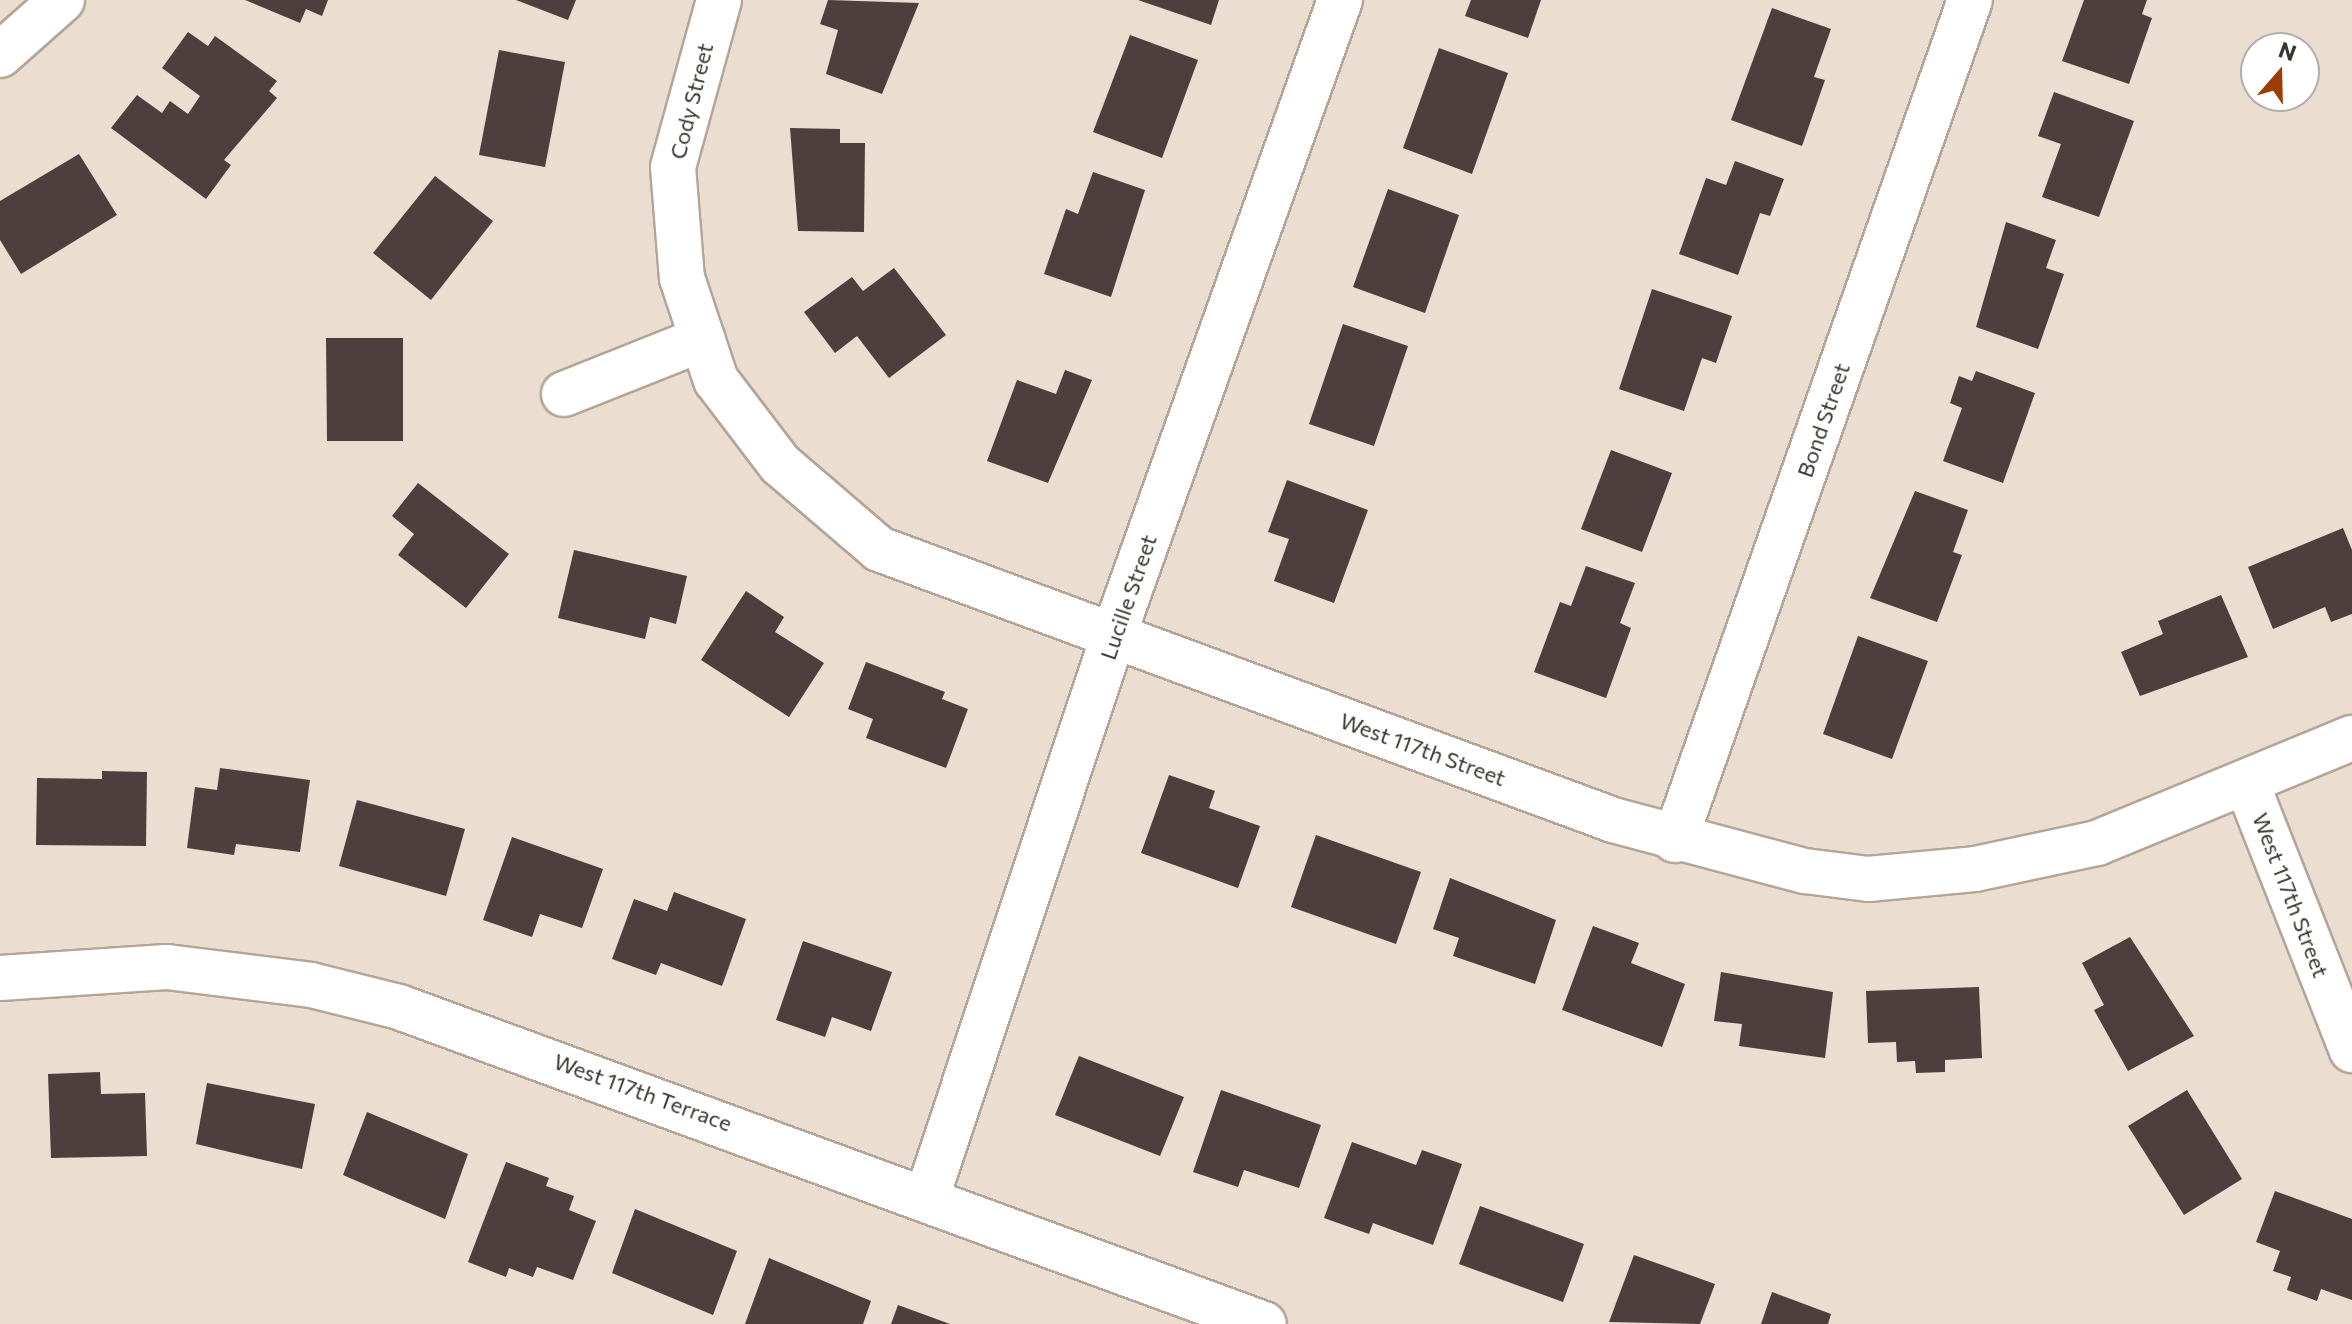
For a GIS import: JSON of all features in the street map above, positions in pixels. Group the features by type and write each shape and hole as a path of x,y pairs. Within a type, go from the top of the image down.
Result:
{"street":[{"path":"0,55 62,0"},
{"name":"Cody Street","path":"702,339 682,278 673,167 719,0"},
{"name":"Lucille Street","path":"927,1197 1114,634 1340,0"},
{"name":"Bond Street","path":"1675,840 1970,0"},
{"path":"564,394 702,339"},
{"name":"West 117th Street","path":"702,339 716,380 780,464 879,549 1675,840 1868,879 1975,869 2097,843 2247,784 2352,738"},
{"name":"West 117th Street","path":"2247,784 2352,1050"},
{"name":"West 117th Terrace","path":"0,978 167,967 311,985 486,1034 1264,1324"}],"building":[{"path":"245,0 328,0 322,16 306,9 300,23"},
{"path":"516,0 576,0 568,20"},
{"path":"828,0 919,3 882,94 826,74 838,30 820,24"},
{"path":"1138,0 1219,0 1211,25"},
{"path":"1471,0 1541,0 1528,38 1465,16"},
{"path":"2084,0 2147,0 2142,14 2152,18 2129,84 2062,61"},
{"path":"1772,8 1831,29 1814,77 1825,80 1802,146 1731,120"},
{"path":"188,32 208,46 215,36 277,81 269,91 277,98 224,160 231,165 206,199 111,128 137,95 162,113 170,101 188,114 200,96 162,68"},
{"path":"1130,35 1198,60 1162,158 1093,132"},
{"path":"1439,48 1508,73 1472,174 1403,148"},
{"path":"499,50 565,62 545,167 479,155"},
{"path":"2054,92 2134,121 2099,217 2042,197 2061,144 2038,136"},
{"path":"790,128 840,129 840,143 865,143 864,232 798,231"},
{"path":"79,154 117,215 21,274 0,240 0,201"},
{"path":"1735,161 1784,179 1770,216 1760,213 1738,275 1679,254 1706,178 1726,185"},
{"path":"1093,172 1145,190 1111,297 1044,274 1066,209 1078,214"},
{"path":"435,176 493,221 431,300 373,253"},
{"path":"1388,189 1459,215 1425,313 1353,287"},
{"path":"2006,222 2056,240 2046,268 2064,274 2038,349 1976,327"},
{"path":"894,268 946,335 889,378 857,336 835,353 804,312 852,277 863,291"},
{"path":"1652,289 1732,316 1716,363 1702,358 1684,411 1619,389"},
{"path":"1343,324 1408,346 1374,446 1309,424"},
{"path":"326,338 403,338 403,441 327,441"},
{"path":"1065,370 1092,380 1048,483 987,461 1017,380 1056,394"},
{"path":"1976,371 2035,393 2003,483 1943,461 1962,408 1950,403 1959,376 1972,381"},
{"path":"1611,450 1672,473 1642,552 1581,529"},
{"path":"1287,480 1368,510 1334,603 1274,581 1289,539 1268,532"},
{"path":"418,483 509,554 466,608 398,555 414,534 392,516"},
{"path":"1915,491 1968,510 1953,552 1962,555 1937,622 1870,598"},
{"path":"2343,528 2352,550 2352,614 2331,622 2325,607 2273,629 2248,567"},
{"path":"574,550 687,576 676,624 650,617 645,639 558,618"},
{"path":"1586,566 1635,583 1620,623 1631,628 1606,698 1534,672 1560,602 1571,606"},
{"path":"746,591 784,617 775,632 824,663 789,717 701,660"},
{"path":"2221,595 2248,657 2140,696 2121,652 2163,634 2158,621"},
{"path":"1858,636 1928,661 1892,759 1823,734"},
{"path":"866,662 945,692 942,699 968,709 946,768 866,738 873,719 848,709"},
{"path":"220,768 310,780 300,852 236,844 234,855 187,848 195,787 217,790"},
{"path":"102,771 147,772 146,846 36,845 37,778 102,779"},
{"path":"1169,775 1215,791 1209,808 1260,826 1238,888 1141,853"},
{"path":"357,800 465,829 446,896 339,866"},
{"path":"1316,835 1421,872 1396,944 1291,907"},
{"path":"512,837 603,869 582,928 540,914 532,937 483,920"},
{"path":"1450,878 1556,920 1535,984 1453,956 1459,938 1433,929"},
{"path":"674,892 746,919 722,986 661,963 656,975 612,959 634,899 667,911"},
{"path":"1593,926 1639,943 1631,963 1685,984 1662,1047 1562,1010"},
{"path":"2130,937 2194,1036 2128,1071 2094,1010 2104,1005 2082,963"},
{"path":"803,941 892,972 871,1031 832,1017 825,1037 776,1020"},
{"path":"1721,972 1833,992 1825,1058 1739,1046 1742,1024 1714,1021"},
{"path":"1979,987 1982,1058 1945,1060 1945,1072 1916,1073 1915,1061 1897,1062 1896,1042 1868,1043 1866,991"},
{"path":"1079,1056 1184,1097 1160,1156 1055,1115"},
{"path":"100,1072 101,1094 145,1093 147,1156 51,1158 48,1074"},
{"path":"207,1083 315,1104 302,1169 196,1144"},
{"path":"1221,1090 1321,1125 1299,1188 1244,1170 1238,1187 1193,1172"},
{"path":"2187,1090 2242,1179 2184,1215 2128,1126"},
{"path":"367,1112 468,1154 445,1219 343,1175"},
{"path":"1352,1142 1416,1165 1422,1150 1462,1164 1433,1245 1373,1223 1369,1234 1324,1218"},
{"path":"506,1162 549,1178 546,1186 574,1196 569,1210 596,1221 573,1280 537,1267 533,1277 509,1268 506,1277 468,1262"},
{"path":"2275,1191 2352,1219 2352,1300 2321,1289 2317,1301 2287,1290 2291,1277 2273,1271 2280,1251 2256,1242"},
{"path":"1480,1206 1584,1244 1563,1302 1459,1264"},
{"path":"635,1209 737,1251 713,1315 612,1273"},
{"path":"1634,1255 1715,1284 1700,1324 1609,1322"},
{"path":"769,1258 871,1301 863,1324 745,1324"},
{"path":"1772,1292 1831,1314 1828,1324 1761,1324"},
{"path":"898,1305 950,1324 891,1324"}]}
